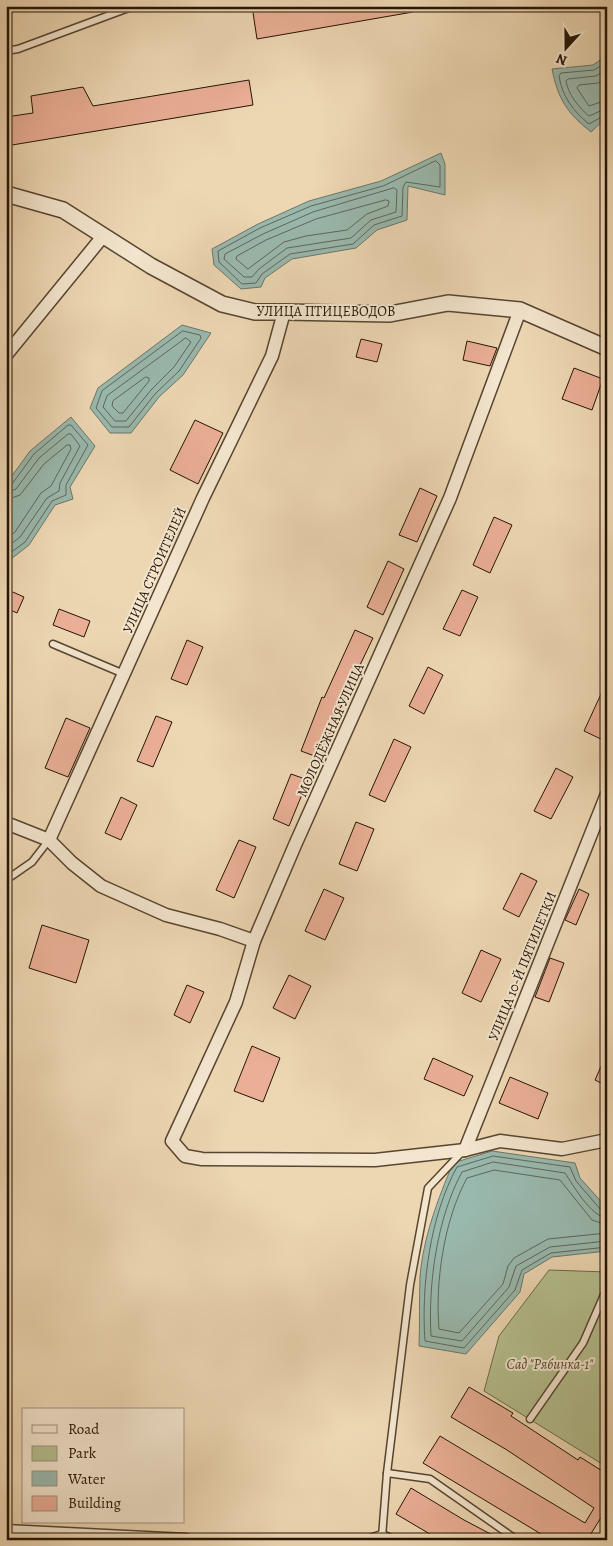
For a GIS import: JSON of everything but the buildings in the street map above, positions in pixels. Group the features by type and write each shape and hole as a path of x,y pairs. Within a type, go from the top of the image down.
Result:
{"street":[{"name":"УЛИЦА ПТИЦЕВОДОВ","path":"6,194 63,210 151,266 222,304 255,312 390,314 448,303 520,310 607,348"},
{"path":"6,355 104,235"},
{"name":"МОЛОДЁЖНАЯ УЛИЦА","path":"465,1150 375,1160 202,1159 185,1156 172,1141 236,1002 254,941 450,498 520,310"},
{"name":"УЛИЦА СТРОИТЕЛЕЙ","path":"50,840 203,498 272,356 284,312"},
{"name":"УЛИЦА 10-Й ПЯТИЛЕТКИ","path":"465,1150 607,794"},
{"path":"6,823 50,840 72,863 101,886 166,915 220,929 254,941"},
{"path":"465,1150 500,1142 562,1149 607,1140"},
{"path":"6,1531 186,1540"}],"lane":[{"path":"6,51 18,49 134,6"},
{"path":"53,644 124,674"},
{"path":"6,880 32,862 50,840"},
{"path":"381,1539 387,1473 410,1285 428,1188 465,1150"},
{"path":"530,1419 583,1343 607,1288"},
{"path":"387,1473 430,1478 517,1540"}],"green space":[{"name":"Сад \"Рябинка-1\"","path":"549,1270 607,1272 607,1467 484,1391 499,1336"}],"water":[{"path":"607,55 607,117 591,132 565,105 557,89 552,69 593,65"},
{"path":"441,153 445,164 445,195 408,186 407,220 377,230 356,248 292,259 265,278 261,287 241,289 214,265 212,249 258,224 309,201 381,181"},
{"path":"182,325 211,333 183,375 159,397 131,433 110,433 90,408 98,388"},
{"path":"71,417 95,446 70,487 73,499 55,505 29,545 6,563 6,484 30,451"},
{"path":"492,1151 575,1163 580,1178 607,1208 607,1251 552,1257 524,1274 520,1292 466,1354 419,1346 420,1277 424,1248 442,1191 453,1163"}]}
